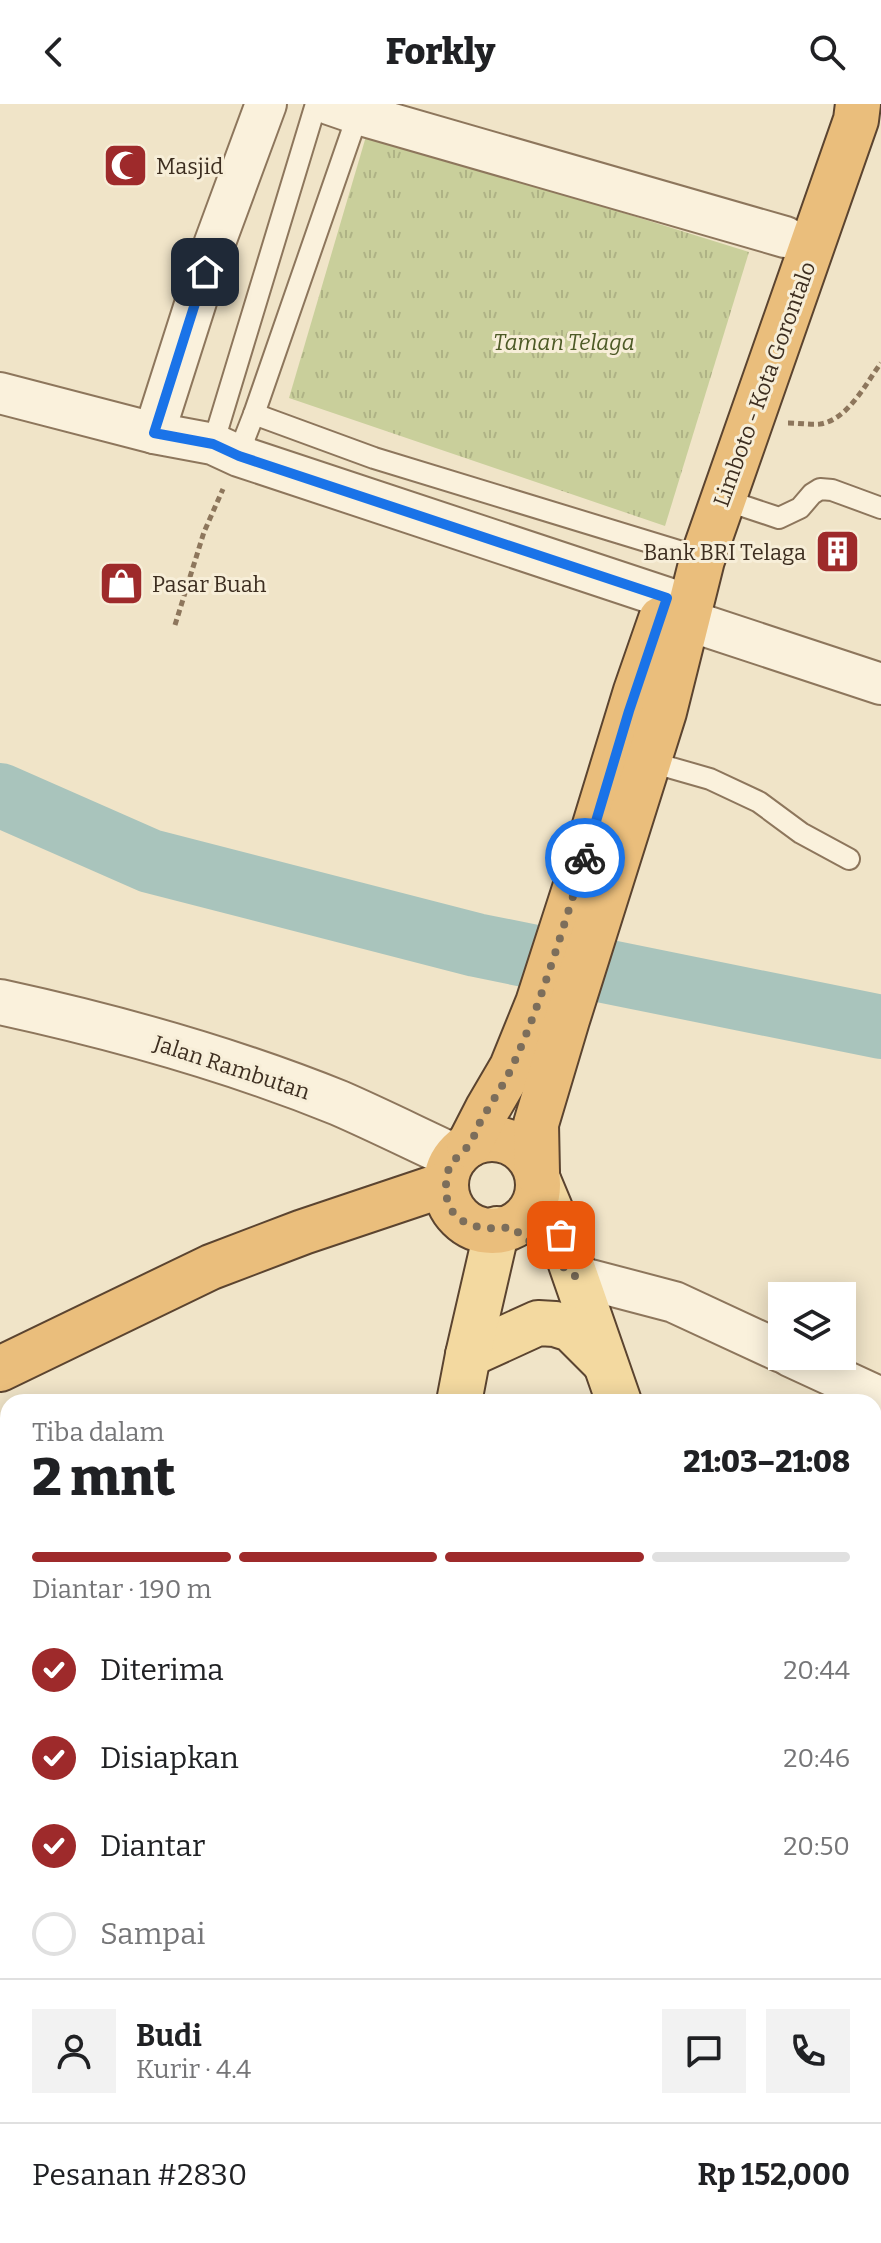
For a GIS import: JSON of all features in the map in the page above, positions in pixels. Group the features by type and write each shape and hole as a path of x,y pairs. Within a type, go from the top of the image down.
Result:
{"highway":[{"path":"552,1011 512,1067 457,1162 450,1206 464,1223 479,1229 504,1228 522,1221 532,1210 538,1195 536,1124 552,1011 677,609 682,552 785,237 827,113 833,104"},
{"name":"Limboto - Kota Gorontalo","path":"677,609 702,560 856,120 858,104"},
{"path":"590,893 647,761 650,701"},
{"path":"0,1369 211,1267 303,1232 457,1162 493,1139 520,1149 531,1160 537,1177"}],"main road":[{"path":"537,1177 612,1383"},
{"path":"461,1394 468,1355 504,1228 575,1276"},
{"path":"468,1355 538,1323 555,1324 571,1329 612,1383"}],"street":[{"path":"154,433 214,245 266,104"},
{"path":"344,109 785,237"},
{"path":"0,393 230,451 881,684"},
{"name":"Jalan Rambutan","path":"0,1002 94,1023 292,1086 341,1104 457,1162"},
{"path":"575,1276 674,1302 768,1346"},
{"path":"820,1370 872,1394"}],"lane":[{"path":"230,451 316,104"},
{"path":"230,451 254,414 344,109"},
{"path":"254,414 374,458 682,552"},
{"path":"722,499 779,518 800,508 820,489 832,490 881,508"},
{"path":"647,761 710,779 759,802 801,833 849,859"}],"path":[{"path":"751,422 819,424 831,421 847,407 881,363"},
{"path":"175,625 230,451"}],"green space":[{"name":"Taman Telaga","path":"367,133 749,252 665,526 289,398"}],"waterway":[{"path":"0,795 150,861 476,945 881,1027"}],"way so far":[{"path":"561,1235 575,1276 511,1227 488,1230 464,1223 450,1206 446,1184 455,1157 469,1145 512,1067 538,1003 585,858"}],"place":[{"name":"Masjid","path":"125,166"},
{"name":"Bank BRI Telaga","path":"837,552"},
{"name":"Pasar Buah","path":"121,584"}],"route":[{"path":"205,272 154,433 213,444 239,456 667,598 585,858"}]}
